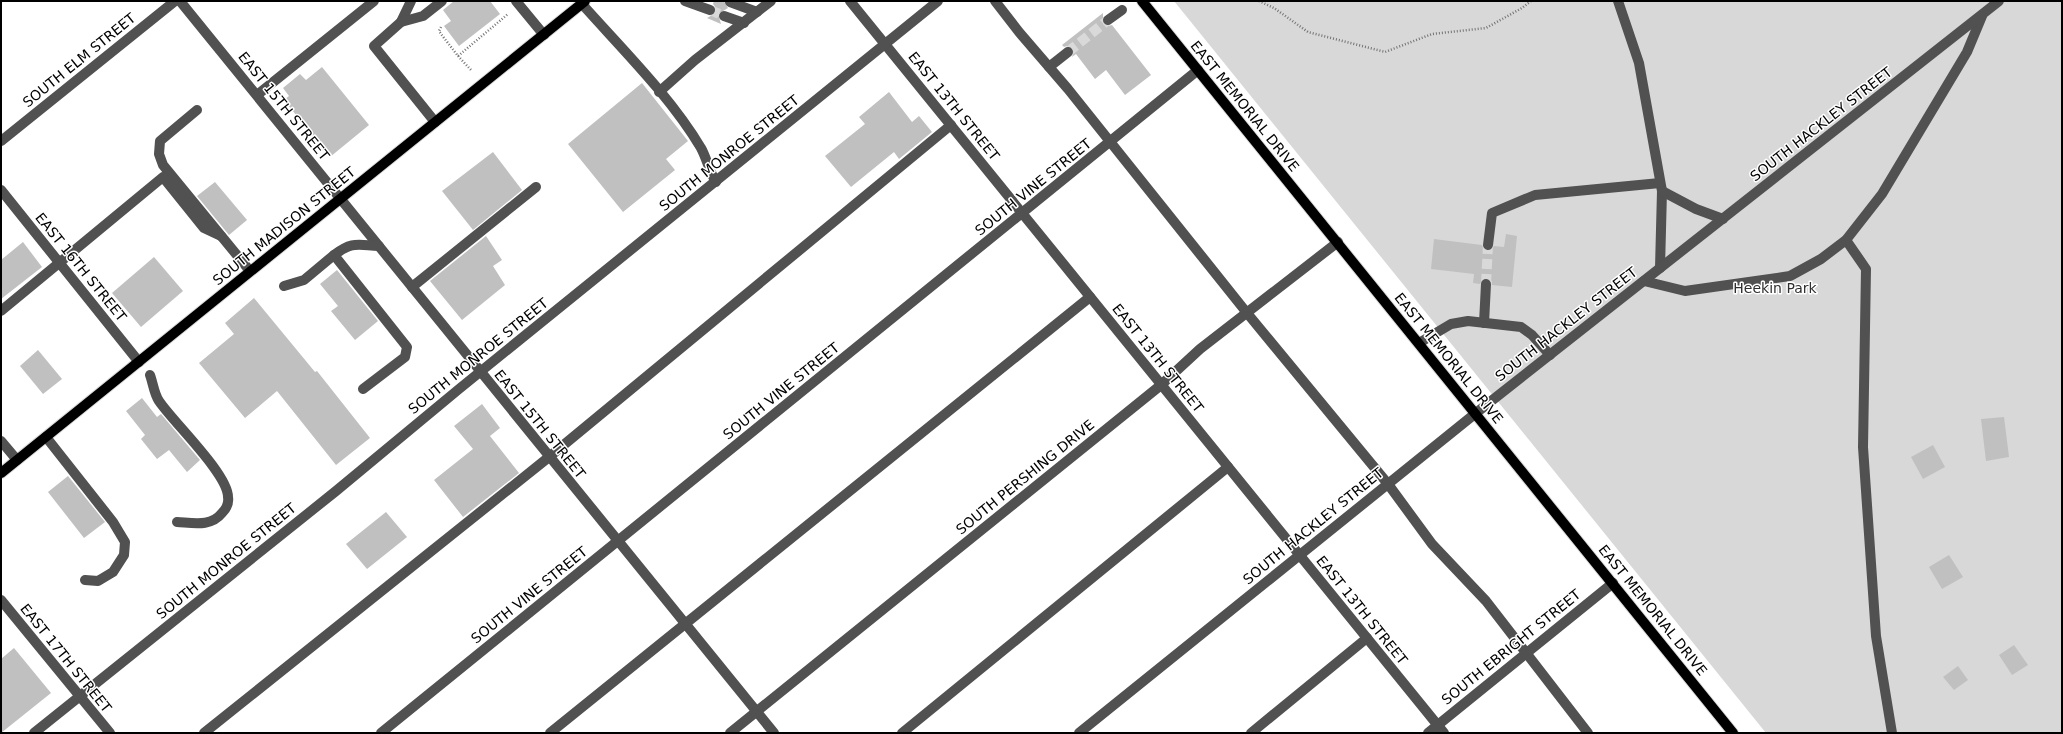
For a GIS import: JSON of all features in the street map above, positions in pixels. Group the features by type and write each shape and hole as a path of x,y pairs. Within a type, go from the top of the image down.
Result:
{"main road":[{"name":"EAST MEMORIAL DRIVE","path":"1142,1 1733,733"},
{"name":"SOUTH MADISON STREET","path":"1,473 584,2"}],"street":[{"name":"SOUTH ELM STREET","path":"1,140 175,1"},
{"name":"EAST 15TH STREET","path":"180,1 774,733"},
{"path":"256,95 374,1"},
{"path":"411,1 401,22 374,46 435,122"},
{"path":"401,22 423,16 442,1"},
{"path":"516,1 544,35"},
{"path":"685,1 710,10"},
{"path":"659,92 695,60 744,23 769,1"},
{"name":"EAST 13TH STREET","path":"850,1 1441,729"},
{"name":"SOUTH MONROE STREET","path":"34,733 343,485 480,372 938,1"},
{"path":"995,1 1247,313 1388,484 1432,544 1486,601 1588,733"},
{"path":"1618,1 1639,63 1661,187 1660,268"},
{"name":"SOUTH HACKLEY STREET","path":"1079,733 1476,413 1999,1"},
{"path":"584,2 659,92 702,150 709,171 716,182"},
{"path":"730,2 757,12"},
{"path":"1108,20 1122,10"},
{"path":"1644,281 1685,291 1790,276 1821,259 1846,240 1882,194 1967,52 1983,14"},
{"path":"724,16 744,23"},
{"path":"1049,67 1068,52"},
{"name":"SOUTH VINE STREET","path":"381,733 1198,70"},
{"path":"197,110 160,142 158,154 164,165 250,271"},
{"path":"204,733 549,457 951,125"},
{"path":"1,311 163,177 204,228 222,236"},
{"path":"412,287 536,187"},
{"path":"1488,246 1492,213 1535,195 1661,187 1696,209 1723,219"},
{"name":"EAST 16TH STREET","path":"1,190 139,362"},
{"path":"1846,240 1866,269 1863,447 1876,636 1892,733"},
{"name":"SOUTH PERSHING DRIVE","path":"730,733 1161,385 1194,354 1338,242"},
{"path":"284,286 304,280 345,247 353,244 379,246"},
{"path":"334,256 407,348 405,357 362,389"},
{"path":"1484,322 1486,284"},
{"path":"550,733 1090,297"},
{"path":"1419,343 1452,324 1468,321 1484,322 1521,327 1532,335 1550,355"},
{"path":"150,375 158,400 208,460 223,482 228,496 227,508 217,520 202,524 177,522"},
{"path":"46,437 112,522 125,542 124,555 113,572 98,581 84,580"},
{"path":"1,441 17,460"},
{"path":"902,733 1228,467"},
{"name":"SOUTH EBRIGHT STREET","path":"1428,733 1441,729 1525,653 1613,583"},
{"name":"EAST 17TH STREET","path":"1,600 5,613 80,696 110,733"},
{"path":"1251,733 1367,638"}],"path":[{"path":"1259,1 1274,8 1308,32 1385,52 1432,34 1486,28 1522,8 1531,1"},
{"path":"458,56 508,14"},
{"path":"441,28 439,31 441,34 471,70"}],"green space":[{"name":"Heekin Park","path":"1174,1 2062,1 2062,733 1766,733"}],"building":[{"path":"454,1 490,1 500,14 459,46 444,26 451,21 443,10"},
{"path":"714,1 724,1 728,8 718,14 721,24 707,18 716,13 716,8 713,4"},
{"path":"1103,13 1103,24 1108,26 1112,25 1151,75 1125,95 1106,70 1095,79 1076,54 1072,57 1074,51 1073,48 1067,46 1064,47 1062,45"},
{"path":"322,67 369,125 330,157 284,100 289,96 283,88 300,74 306,80"},
{"path":"642,83 688,141 666,159 675,170 623,212 568,144"},
{"path":"889,92 912,122 919,116 932,132 899,159 894,152 851,187 825,156 865,124 859,117"},
{"path":"493,152 522,190 473,230 442,191"},
{"path":"215,182 247,220 229,235 197,196"},
{"path":"1506,234 1517,236 1512,287 1492,285 1492,281 1487,278 1483,278 1480,284 1473,283 1474,274 1431,269 1434,239 1482,245 1484,250 1491,251 1494,246 1504,247"},
{"path":"486,236 502,260 493,266 505,285 462,320 430,281"},
{"path":"23,242 42,267 1,299 1,260"},
{"path":"154,257 183,291 141,327 112,293"},
{"path":"337,270 378,321 355,340 331,311 338,306 320,284"},
{"path":"254,298 315,372 317,371 370,438 336,465 277,391 245,418 199,363 234,334 225,323"},
{"path":"38,350 62,379 43,394 20,366"},
{"path":"142,398 157,417 161,414 200,460 187,472 169,450 157,459 141,439 145,435 126,411"},
{"path":"482,404 500,428 490,436 519,473 463,517 434,480 473,449 454,426"},
{"path":"2004,417 2009,457 1986,461 1981,419"},
{"path":"1933,445 1945,467 1923,479 1911,457"},
{"path":"68,476 105,522 84,538 48,492"},
{"path":"386,512 407,537 367,569 346,544"},
{"path":"1949,555 1963,577 1942,589 1929,567"},
{"path":"2014,645 2028,665 2012,675 1999,655"},
{"path":"14,648 51,693 1,733 1,659"},
{"path":"1958,666 1968,680 1954,690 1943,677"}],"tunnel":[{"path":"710,10 724,16"},
{"path":"1068,52 1108,20"},
{"path":"1486,284 1488,245"}]}
